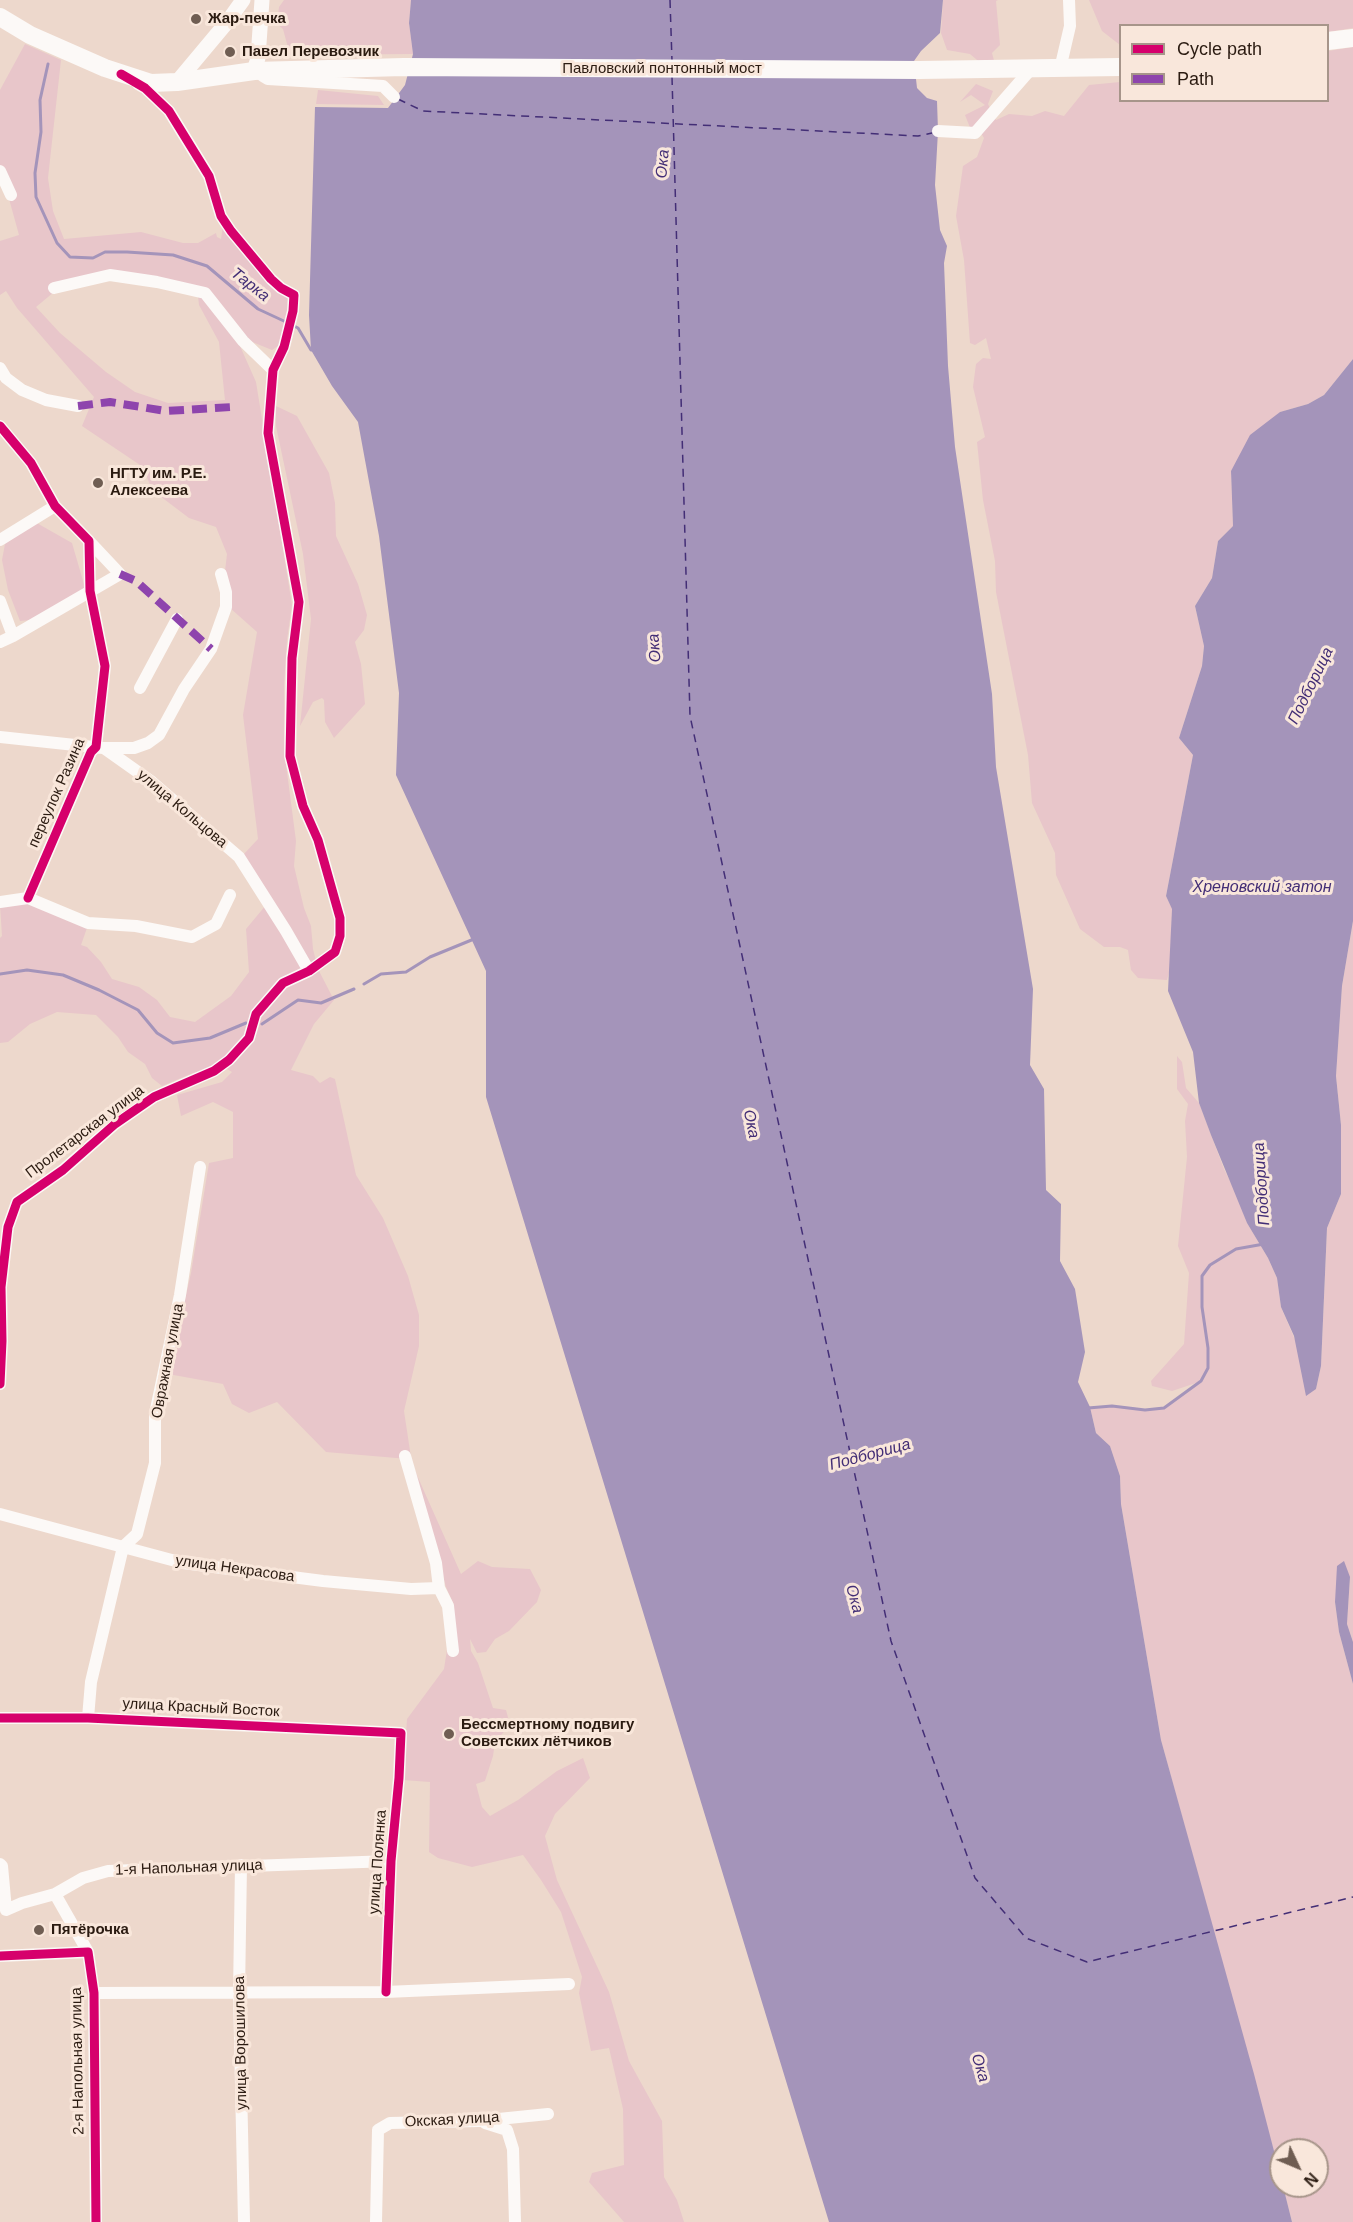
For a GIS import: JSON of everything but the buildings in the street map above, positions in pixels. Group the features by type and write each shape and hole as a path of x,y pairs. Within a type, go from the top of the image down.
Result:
{"main road":[{"name":"Павловский понтонный мост","path":"0,17 30,35 122,74 152,83 177,82 254,71 404,67 919,70 1119,67"},
{"path":"1329,41 1353,38"}],"street":[{"path":"177,82 243,0"},
{"path":"262,0 258,58 254,71 268,78 382,86 394,97"},
{"path":"1060,69 1070,26 1069,0"},
{"path":"938,131 975,133 1030,69"},
{"path":"54,288 110,275 157,282 205,293 243,341 273,370 284,347 293,311 294,295 271,279 221,216 209,176 168,111 145,88 122,74"},
{"path":"0,171 11,195"},
{"name":"Пролетарская улица","path":"0,1384 1,1287 8,1227 17,1202 63,1170 115,1124 154,1097 214,1071 228,1060 249,1038 256,1014 283,983 309,971 334,952 340,936 340,918 318,840 303,806 290,756 292,658 299,602 268,433 273,370"},
{"path":"2,377 22,390 46,400 78,406"},
{"path":"0,426 31,464 55,506 120,574 0,642"},
{"path":"0,540 55,506"},
{"name":"переулок Разина","path":"28,898 91,752 100,747 105,666 90,591 89,541"},
{"name":"улица Кольцова","path":"0,736 100,747 134,748 148,743 159,735 184,690 211,649 226,607 226,592 222,574"},
{"path":"0,601 13,636"},
{"path":"140,688 177,619"},
{"name":"улица Кольцова","path":"100,747 152,782 239,857 309,971"},
{"path":"0,903 28,898 87,923 135,926 192,937 216,924 230,895"},
{"name":"Овражная улица","path":"123,1547 137,1534 155,1463 155,1414 180,1295 200,1167"},
{"path":"405,1456 436,1563 439,1588 448,1605 453,1651"},
{"name":"улица Некрасова","path":"0,1514 183,1563 323,1581 411,1589 439,1588"},
{"path":"88,1718 90,1682 123,1547"},
{"name":"улица Красный Восток","path":"0,1718 88,1718 401,1733"},
{"name":"улица Полянка","path":"386,1992 391,1861 401,1733"},
{"name":"1-я Напольная улица","path":"0,1864 2,1866 3,1914 22,1903 55,1894 83,1878 108,1871 391,1861"},
{"name":"улица Ворошилова","path":"241,1865 239,1993 244,2222"},
{"name":"2-я Напольная улица","path":"55,1894 87,1952 94,1993 96,2222"},
{"path":"0,1956 87,1952"},
{"path":"94,1993 386,1992 569,1984"},
{"name":"Окская улица","path":"376,2222 378,2130 390,2123 479,2121 548,2114"},
{"path":"479,2121 507,2130 513,2149 515,2222"}],"shaded area":[{"path":"284,0 411,0 409,23 413,54 290,55 283,29 277,24 279,7"},
{"path":"943,0 998,0 996,1 1000,45 992,53 995,64 983,65 970,54 947,50 941,33"},
{"path":"1089,0 1353,0 1353,28 1329,32 1329,24 1119,24 1119,44 1102,31"},
{"path":"25,44 61,60 48,178 53,211 64,239 141,232 183,243 198,243 216,233 221,239 223,225 289,298 289,312 281,344 272,350 245,339 202,288 109,271 54,292 36,307 60,333 106,372 135,392 168,403 225,400 219,342 199,305 198,296 207,299 240,346 256,382 292,605 284,685 284,749 296,841 294,866 304,908 311,926 318,969 334,1000 314,1024 291,1070 313,1076 320,1083 330,1077 335,1079 356,1175 383,1218 408,1276 419,1315 419,1346 404,1411 412,1464 461,1574 478,1561 492,1567 530,1569 541,1590 537,1602 509,1631 495,1639 486,1652 477,1653 470,1639 471,1651 478,1663 493,1708 506,1710 510,1725 495,1742 485,1781 476,1784 482,1807 490,1816 518,1800 557,1771 583,1758 590,1778 555,1814 545,1836 557,1880 609,1992 629,2061 662,2121 664,2177 677,2200 684,2222 624,2222 589,2182 592,2173 624,2165 623,2109 609,2048 591,2051 579,1993 582,1977 561,1912 541,1880 523,1855 472,1867 438,1858 429,1852 430,1782 403,1780 407,1719 444,1669 454,1605 446,1587 408,1459 326,1452 277,1402 249,1413 232,1404 223,1384 168,1374 191,1273 209,1163 233,1158 233,1112 213,1102 181,1116 177,1095 222,1082 232,1072 222,1066 193,1073 162,1086 152,1078 145,1064 128,1052 118,1037 96,1015 57,1012 30,1024 8,1042 0,1043 0,938 2,936 0,905 27,900 88,925 81,945 87,947 101,962 112,979 139,987 157,1000 170,1017 195,1022 231,996 249,972 246,929 271,899 243,855 258,839 243,715 257,632 230,608 225,571 227,554 216,527 189,518 152,490 143,467 82,426 94,397 17,308 6,291 0,295 0,241 19,235 0,166 0,90"},
{"path":"1353,47 1353,359 1324,395 1308,404 1280,412 1270,421 1231,471 1233,526 1218,541 1212,578 1195,606 1204,646 1202,666 1179,738 1193,755 1166,896 1172,908 1170,969 1167,980 1138,978 1131,970 1128,950 1120,947 1104,947 1080,929 1056,875 1055,853 1032,803 1028,755 996,592 995,561 983,500 977,442 985,437 973,387 976,364 983,358 991,359 986,338 975,345 970,343 964,260 956,216 963,166 977,157 984,138 978,128 971,130 965,115 985,105 971,95 960,102 976,84 993,91 988,104 996,120 1009,114 1032,116 1045,111 1064,116 1089,85 1119,82 1119,102 1329,102 1329,51"},
{"path":"318,90 378,96 384,105 316,104"},
{"path":"276,406 297,416 329,473 335,503 336,536 358,584 367,615 364,630 355,642 361,664 365,704 334,738 325,722 322,698 313,702 300,726 311,619 303,554 276,426"},
{"path":"35,522 72,543 86,591 40,619 20,621 8,590 2,560 5,544"},
{"path":"1353,921 1353,1642 1347,1624 1350,1577 1335,1602 1339,1632 1353,1684 1353,2222 1292,2222 1286,2198 1329,2198 1329,2138 1270,2138 1161,1740 1121,1504 1120,1476 1110,1446 1096,1433 1090,1407 1112,1406 1145,1410 1163,1408 1199,1382 1172,1391 1152,1386 1151,1381 1184,1344 1189,1273 1178,1246 1187,1157 1185,1121 1188,1104 1177,1089 1177,1056 1182,1062 1186,1088 1199,1103 1247,1223 1277,1278 1281,1307 1316,1389 1321,1366 1327,1228 1341,1194 1341,1125 1336,1076 1342,986"}],"water":[{"name":"Ока","path":"411,0 943,0 940,33 914,61 917,88 927,98 937,101 935,185 940,230 947,246 944,263 948,366 955,447 992,694 996,767 1033,989 1030,1065 1044,1089 1046,1190 1061,1204 1060,1261 1075,1289 1085,1352 1078,1382 1090,1407 1096,1433 1110,1446 1120,1476 1121,1504 1161,1740 1271,2138 1269,2198 1286,2198 1292,2222 829,2222 486,1097 486,971 396,775 399,693 379,536 358,422 332,386 311,350 309,315 315,107 388,108 405,85 413,54 409,23"},
{"name":"Хреновский затон","path":"1353,359 1353,921 1342,986 1336,1076 1341,1125 1341,1194 1327,1228 1321,1366 1316,1389 1306,1396 1294,1336 1281,1307 1277,1278 1247,1223 1199,1103 1193,1052 1168,991 1172,909 1166,896 1193,755 1179,738 1202,666 1204,646 1195,606 1212,578 1218,541 1233,526 1231,471 1250,435 1280,412 1308,404 1324,395"},
{"path":"1344,1561 1350,1577 1347,1624 1353,1642 1353,1684 1339,1632 1335,1602 1337,1566"}],"waterway":[{"name":"Тарка","path":"48,64 40,100 41,132 35,173 36,197 57,243 70,257 93,258 105,252 173,255 207,266 258,309 286,322"},
{"name":"Тарка","path":"292,325 298,328 311,350 315,350"},
{"path":"364,984 381,974 406,972 430,957 474,939"},
{"path":"0,974 27,970 63,975 138,1010 157,1033 173,1043 210,1038 246,1023"},
{"path":"262,1024 298,1000 321,1003 354,989"},
{"name":"Подборица","path":"1088,1408 1112,1406 1145,1410 1164,1408 1201,1381 1208,1368 1208,1348 1202,1307 1202,1276 1210,1265 1236,1249 1264,1244"}],"ferry route":[{"path":"670,0 672,61"},
{"path":"672,77 690,716 891,1641 975,1878 1026,1938 1087,1962 1353,1897"},
{"path":"398,99 423,111 918,136 932,133"}],"marked path":[{"path":"78,406 110,402 166,411 232,407"},
{"path":"120,574 136,581 211,649"}],"cycle path":[{"path":"0,1384 1,1287 8,1227 17,1202 63,1170 115,1124 154,1097 214,1071 229,1060 249,1038 256,1014 283,983 309,971 335,952 340,936 340,918 318,840 303,806 290,756 292,658 299,602 268,433 273,370 284,347 293,311 294,295 271,279 231,231 221,216 209,176 169,111 145,88 121,74"},
{"path":"0,426 31,463 55,506 89,541 90,591 105,666 96,747 91,752 28,898"},
{"path":"0,1718 88,1718 401,1733 391,1861 386,1992"},
{"path":"0,1956 88,1952 94,1993 96,2222"}],"place":[{"name":"Жар-печка","path":"196,19"},
{"name":"Павел Перевозчик","path":"230,52"},
{"name":"НГТУ им. Р.Е. Алексеева","path":"98,483"},
{"name":"Бессмертному подвигу Советских лётчиков","path":"449,1734"},
{"name":"Пятёрочка","path":"39,1930"}]}
